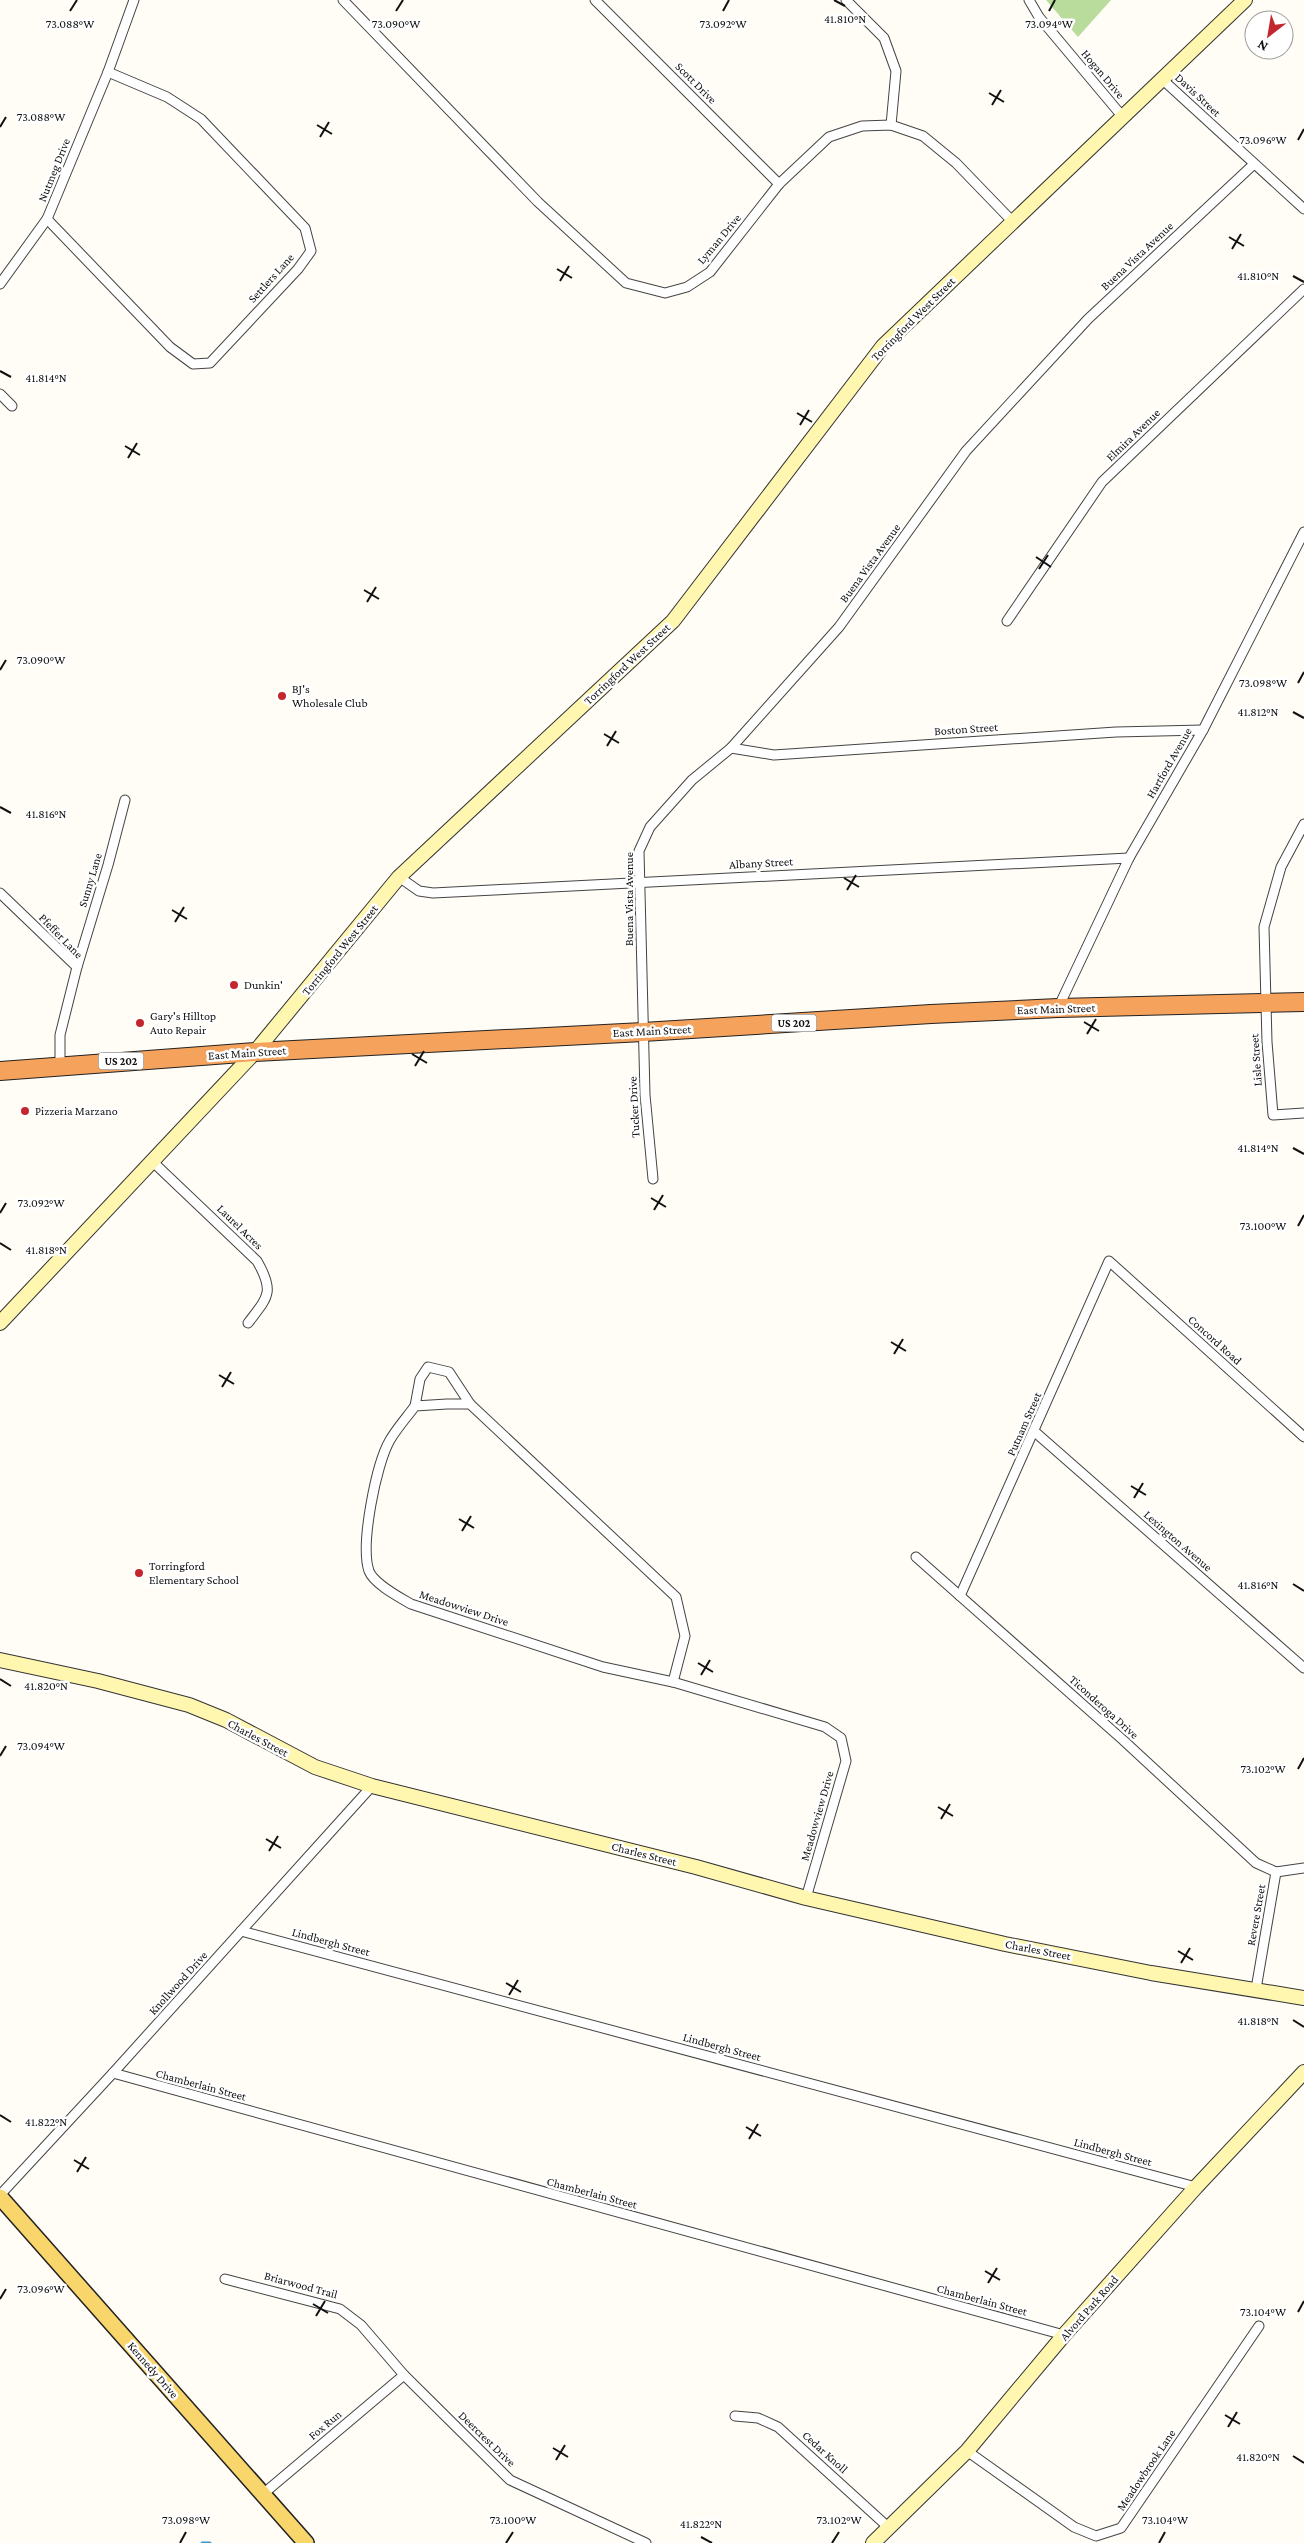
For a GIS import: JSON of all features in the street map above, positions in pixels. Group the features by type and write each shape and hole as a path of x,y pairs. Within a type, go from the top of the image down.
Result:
{"highway":[{"name":"East Main Street","path":"0,1071 255,1052 1058,1008 1304,1002"}],"main road":[{"name":"Kennedy Drive","path":"0,2196 306,2543"}],"street":[{"name":"Nutmeg Drive","path":"0,284 47,219 108,72 134,0"},
{"name":"Lyman Drive","path":"343,0 538,202 626,283 665,293 687,287 710,272 779,184 829,137 862,126 891,125 923,136 956,163 1012,222"},
{"name":"Scott Drive","path":"595,0 779,184"},
{"path":"846,0 884,38 896,70 891,125"},
{"name":"Hogan Drive","path":"1029,0 1039,17 1122,116"},
{"name":"Torringford West Street","path":"0,1323 255,1052 399,877 672,621 862,371 903,326 1245,0"},
{"name":"Settlers Lane","path":"47,219 170,347 193,364 210,363 298,269 311,251 305,228 201,119 167,97 108,72"},
{"name":"Davis Street","path":"1163,80 1304,208"},
{"name":"Buena Vista Avenue","path":"643,1032 639,851 650,827 692,780 731,748 839,627 966,450 1088,319 1254,164"},
{"name":"Elmira Avenue","path":"1007,621 1102,482 1304,290"},
{"path":"0,394 12,406"},
{"name":"Hartford Avenue","path":"1058,1008 1129,858 1203,730 1304,532"},
{"name":"Boston Street","path":"731,748 774,754 1116,732 1203,730"},
{"name":"Sunny Lane","path":"77,966 108,865 125,800"},
{"name":"Lisle Street","path":"1304,824 1281,867 1264,927 1265,1004 1273,1115 1304,1114"},
{"name":"Albany Street","path":"399,877 419,891 433,893 1129,858"},
{"name":"Pfeffer Lane","path":"0,893 77,966 60,1034 60,1066"},
{"name":"Tucker Drive","path":"643,1032 653,1179"},
{"name":"Laurel Acres","path":"153,1162 257,1260 267,1277 267,1297 248,1323"},
{"name":"Putnam Street","path":"960,1596 1110,1261"},
{"name":"Concord Road","path":"1110,1261 1304,1437"},
{"name":"Meadowview Drive","path":"673,1682 685,1636 676,1598 470,1404 449,1372 428,1367 420,1379 415,1406 390,1441 376,1474 366,1550 370,1572 387,1590 411,1604 603,1666 673,1682 825,1727 841,1738 846,1761 806,1898"},
{"path":"415,1406 470,1404"},
{"name":"Lexington Avenue","path":"1035,1432 1304,1668"},
{"name":"Ticonderoga Drive","path":"916,1557 1256,1862 1276,1872"},
{"name":"Charles Street","path":"0,1660 98,1681 189,1705 226,1720 315,1767 372,1786 696,1867 806,1898 1005,1944 1151,1973 1304,1998"},
{"name":"Knollwood Drive","path":"0,2196 372,1786"},
{"name":"Revere Street","path":"1256,1989 1276,1872 1304,1868"},
{"name":"Lindbergh Street","path":"241,1931 1196,2187"},
{"name":"Alvord Park Road","path":"873,2543 967,2451 1064,2335 1196,2187 1304,2072"},
{"name":"Chamberlain Street","path":"113,2073 1064,2335"},
{"name":"Briarwood Trail","path":"225,2279 340,2309 361,2325 404,2374"},
{"name":"Meadowbrook Lane","path":"967,2451 1074,2527 1096,2536 1121,2528 1259,2326"},
{"name":"Fox Run","path":"263,2494 404,2374"},
{"name":"Deercrest Drive","path":"404,2374 510,2480 646,2543"},
{"name":"Cedar Knoll","path":"734,2416 758,2418 778,2428 888,2527"}],"green space":[{"path":"1046,0 1111,0 1078,37"}],"waterway":[{"path":"202,2543 210,2543"}],"place":[{"name":"BJ's Wholesale Club","path":"282,696"},
{"name":"Dunkin'","path":"234,985"},
{"name":"Gary's Hilltop Auto Repair","path":"140,1023"},
{"name":"Pizzeria Marzano","path":"25,1111"},
{"name":"Torringford Elementary School","path":"139,1573"}]}
